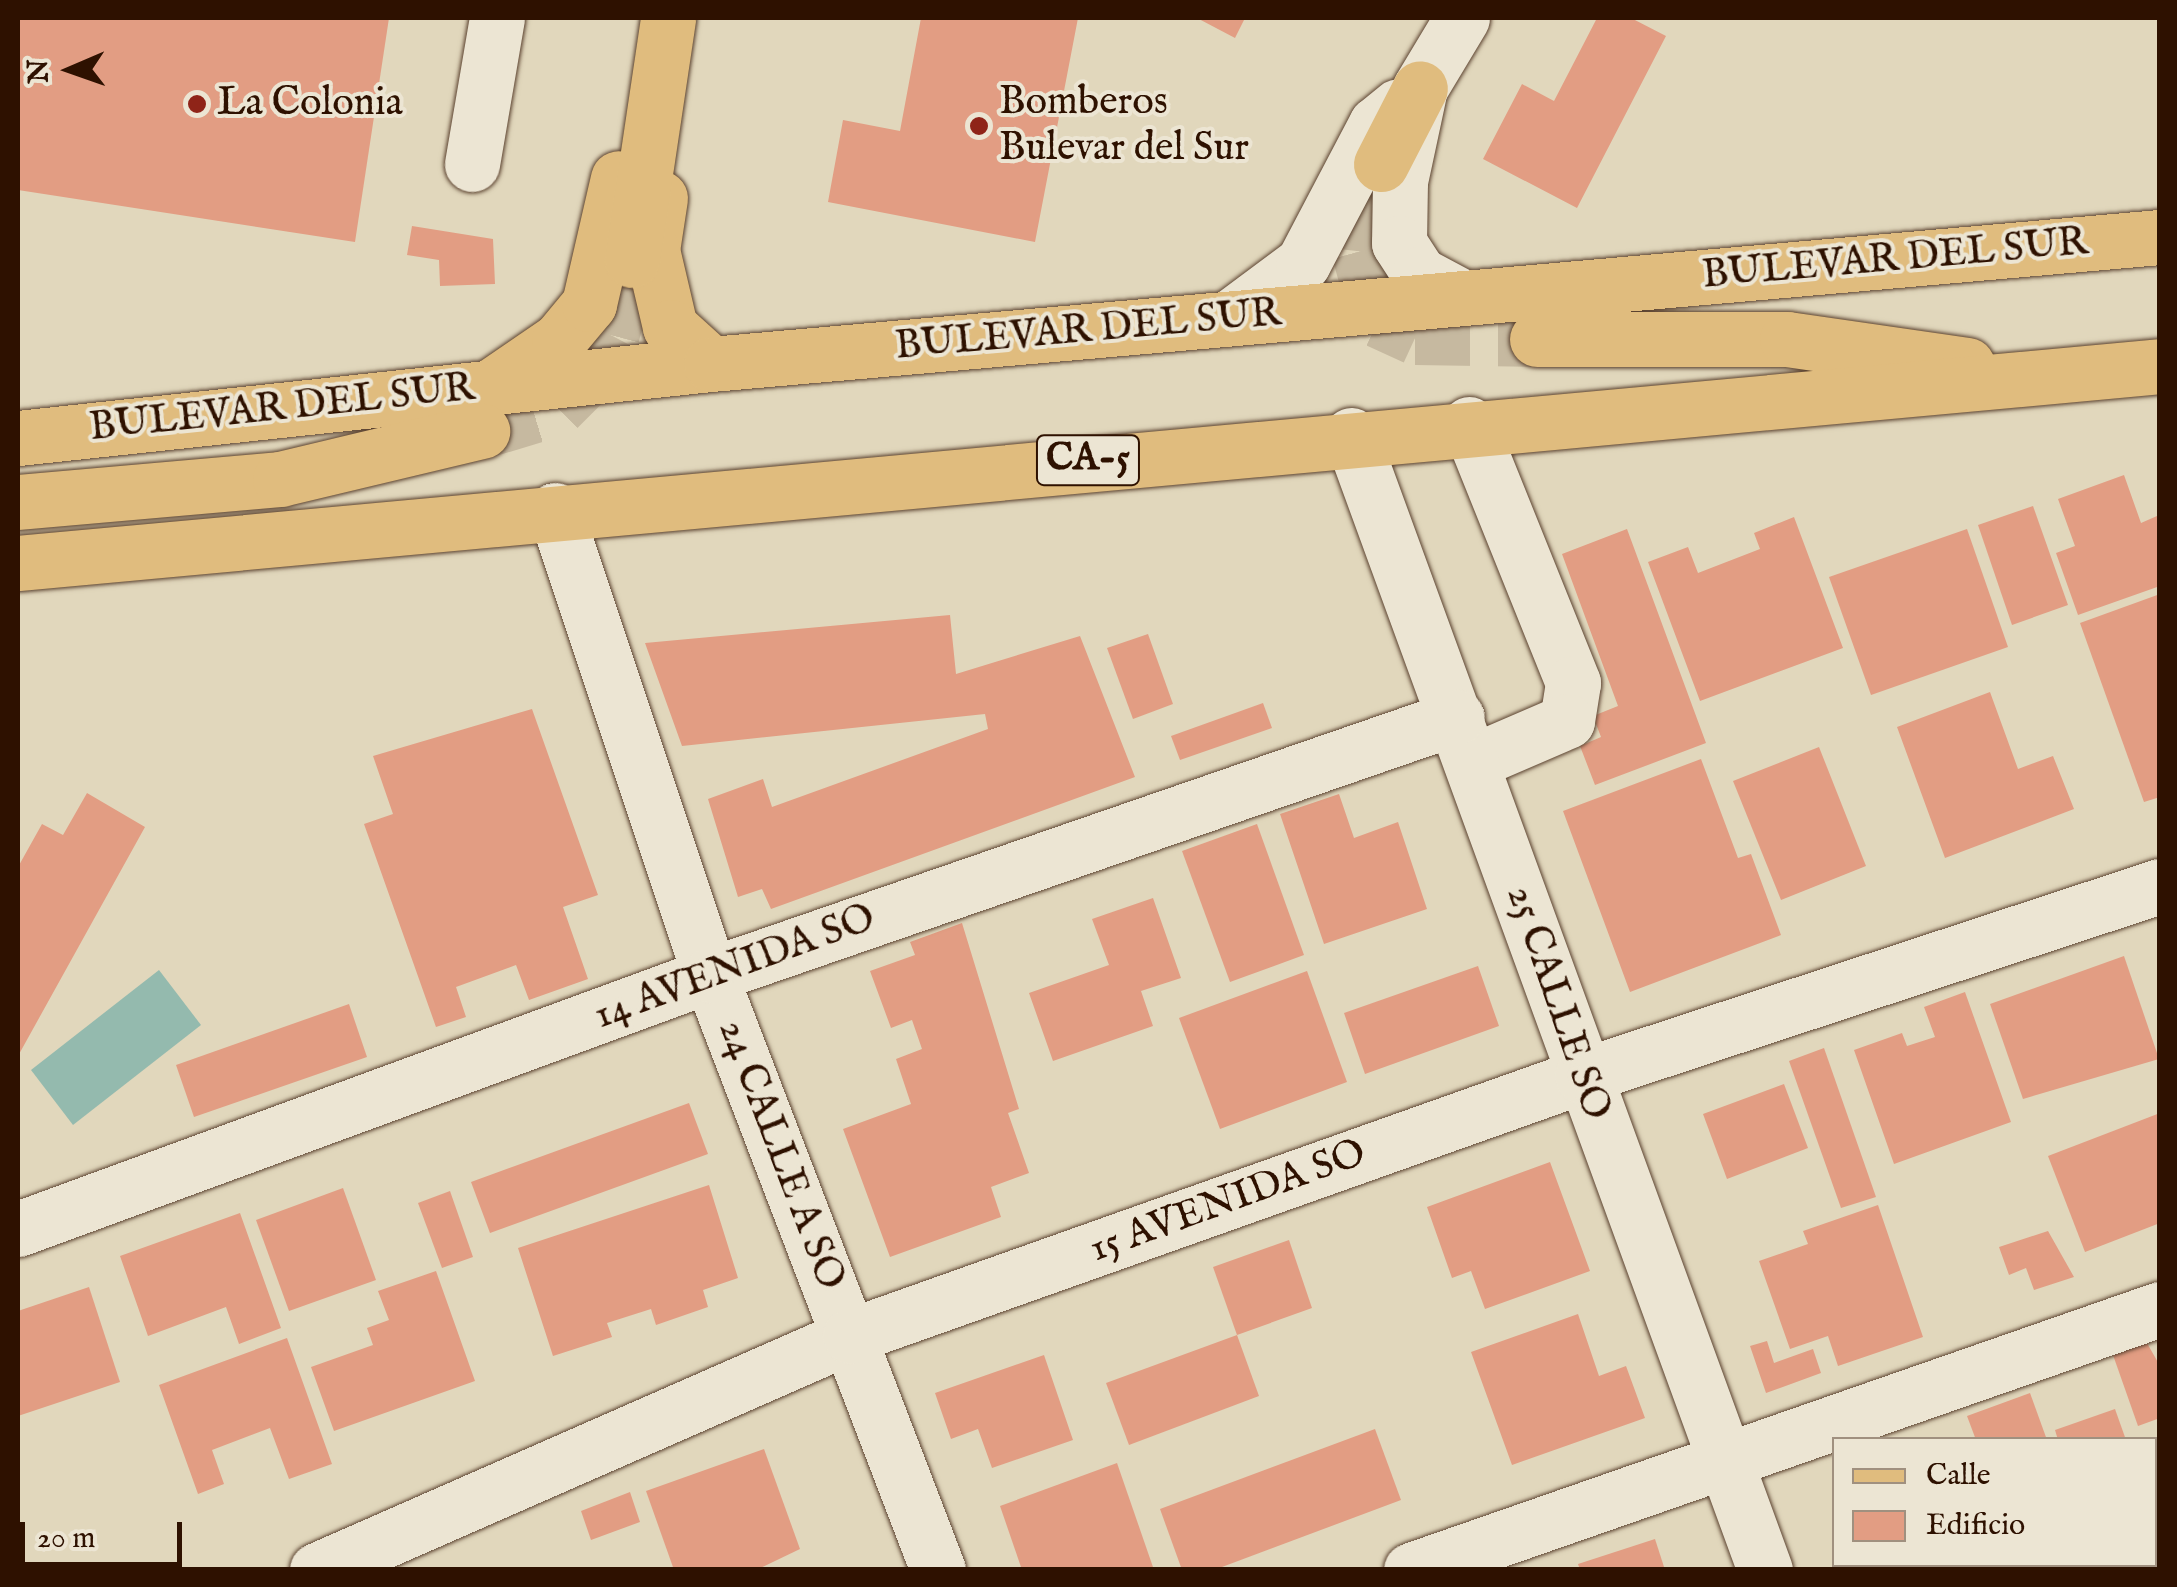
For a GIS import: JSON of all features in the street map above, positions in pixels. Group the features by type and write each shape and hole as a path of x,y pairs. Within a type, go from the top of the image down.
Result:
{"main road":[{"path":"18,502 280,479 487,409 559,340 588,304 607,247 644,18"},
{"path":"632,260 668,18"},
{"path":"688,18 652,250 670,327 711,364"},
{"path":"1382,164 1420,88"},
{"name":"BULEVAR DEL SUR","path":"18,438 487,409 711,364 2160,237"},
{"path":"1537,338 1787,338 1932,354 2014,379"},
{"name":"CA-5","path":"18,563 1352,434 2160,366"}],"street":[{"path":"472,164 497,18"},
{"path":"1462,18 1420,88 1400,181 1400,244 1419,274 1464,298"},
{"path":"1229,318 1303,263 1376,124 1420,88"},
{"name":"14 AVENIDA SO","path":"18,1229 710,975 1465,739 1567,721 1572,683 1468,424"},
{"name":"25 CALLE SO","path":"1352,434 1465,739 1582,1076 1765,1570"},
{"name":"24 CALLE A SO","path":"554,510 710,975 938,1570"},
{"name":"15 AVENIDA SO","path":"317,1570 850,1336 1582,1076 2160,886"},
{"path":"1411,1570 2160,1310"}],"water":[{"path":"159,970 201,1025 73,1125 31,1070"}],"building":[{"name":"La Colonia","path":"18,18 389,18 355,242 18,190"},
{"name":"Bomberos Bulevar del Sur","path":"921,18 1078,18 1035,242 828,202 843,120 900,131"},
{"path":"1197,18 1245,18 1235,38"},
{"path":"1597,18 1631,18 1666,36 1577,208 1483,159 1522,84 1554,101"},
{"path":"412,226 493,239 495,284 440,286 439,260 407,255"},
{"path":"2124,475 2141,523 2157,516 2160,522 2160,586 2078,615 2056,553 2075,546 2058,499"},
{"path":"2033,506 2068,605 2012,625 1978,525"},
{"path":"1794,517 1843,648 1700,701 1648,562 1688,547 1698,573 1760,549 1754,533"},
{"path":"1627,529 1706,743 1595,785 1580,746 1601,737 1593,716 1618,706 1562,554"},
{"path":"1967,529 2008,647 1871,695 1829,577"},
{"path":"2160,594 2160,797 2144,802 2080,623"},
{"path":"950,615 956,674 1080,636 1135,777 771,909 762,889 738,897 708,799 763,779 772,807 988,729 985,714 682,746 645,643"},
{"path":"1148,634 1173,704 1133,719 1107,648"},
{"path":"1990,692 2018,769 2053,756 2074,809 1945,858 1897,727"},
{"path":"1263,703 1272,728 1180,760 1171,736"},
{"path":"532,709 598,895 563,907 588,979 529,1000 516,965 456,987 466,1017 436,1027 364,824 393,814 373,756"},
{"path":"1819,747 1866,866 1781,900 1733,781"},
{"path":"1701,759 1738,858 1751,854 1781,935 1630,992 1563,811"},
{"path":"87,793 145,827 18,1056 18,867 42,824 63,835"},
{"path":"1339,794 1354,838 1398,822 1427,909 1324,944 1280,814"},
{"path":"1257,824 1304,955 1230,982 1182,851"},
{"path":"1153,898 1181,978 1141,991 1153,1026 1053,1061 1029,993 1109,965 1092,919"},
{"path":"962,923 1019,1109 1008,1113 1029,1173 991,1187 1001,1217 890,1257 843,1129 911,1104 896,1059 922,1049 912,1020 891,1028 870,971 915,955 910,942"},
{"path":"2124,956 2159,1059 2023,1099 1990,1004"},
{"path":"1478,966 1499,1026 1365,1074 1344,1013"},
{"path":"1307,971 1347,1082 1220,1129 1179,1018"},
{"path":"1965,992 2011,1122 1894,1164 1854,1050 1902,1033 1907,1046 1935,1037 1924,1007"},
{"path":"349,1004 367,1057 194,1117 176,1065"},
{"path":"1824,1048 1876,1197 1841,1208 1789,1061"},
{"path":"1784,1084 1808,1148 1727,1179 1703,1114"},
{"path":"689,1103 708,1154 490,1233 471,1182"},
{"path":"2160,1113 2160,1223 2085,1252 2048,1156"},
{"path":"1550,1162 1590,1271 1485,1309 1471,1271 1452,1278 1427,1207"},
{"path":"709,1185 738,1278 703,1290 708,1307 656,1325 651,1309 607,1323 612,1337 553,1356 518,1248"},
{"path":"343,1188 376,1280 289,1311 256,1220"},
{"path":"450,1191 473,1257 442,1268 418,1203"},
{"path":"1878,1205 1923,1337 1838,1366 1828,1336 1790,1349 1759,1261 1808,1244 1803,1231"},
{"path":"240,1213 281,1328 239,1344 226,1307 148,1336 120,1256"},
{"path":"2048,1231 2074,1277 2034,1290 2026,1268 2009,1275 1999,1247"},
{"path":"1289,1240 1312,1308 1237,1335 1213,1267"},
{"path":"436,1271 475,1381 334,1431 311,1367 373,1345 367,1328 389,1320 378,1291"},
{"path":"89,1287 120,1382 18,1416 18,1311"},
{"path":"1578,1314 1599,1376 1626,1366 1645,1418 1512,1465 1471,1352"},
{"path":"1237,1335 1259,1396 1129,1445 1106,1383"},
{"path":"287,1338 332,1464 289,1479 270,1428 212,1450 224,1484 198,1494 159,1385"},
{"path":"1767,1341 1774,1363 1813,1349 1821,1373 1766,1393 1750,1346"},
{"path":"2147,1343 2160,1366 2160,1418 2138,1426 2113,1355"},
{"path":"1044,1355 1073,1440 992,1468 978,1429 951,1439 935,1393"},
{"path":"2030,1393 2046,1437 1975,1437 1967,1416"},
{"path":"2115,1409 2125,1437 2057,1437 2055,1430"},
{"path":"1375,1429 1401,1500 1214,1570 1182,1570 1160,1509"},
{"path":"764,1449 800,1549 756,1570 674,1570 646,1491"},
{"path":"1117,1463 1154,1570 1022,1570 1000,1506"},
{"path":"630,1492 640,1522 591,1540 581,1511"},
{"path":"1655,1539 1665,1570 1580,1570 1578,1564"},
{"path":"2135,1567 2136,1570 2076,1570"}],"tunnel":[{"path":"1381,164 1364,206 1359,251 1378,320 1415,337 1537,339"},
{"path":"482,431 558,408 591,375 612,335 632,260"}],"place":[{"name":"La Colonia","path":"197,104"},
{"name":"Bomberos Bulevar del Sur","path":"979,126"}]}
